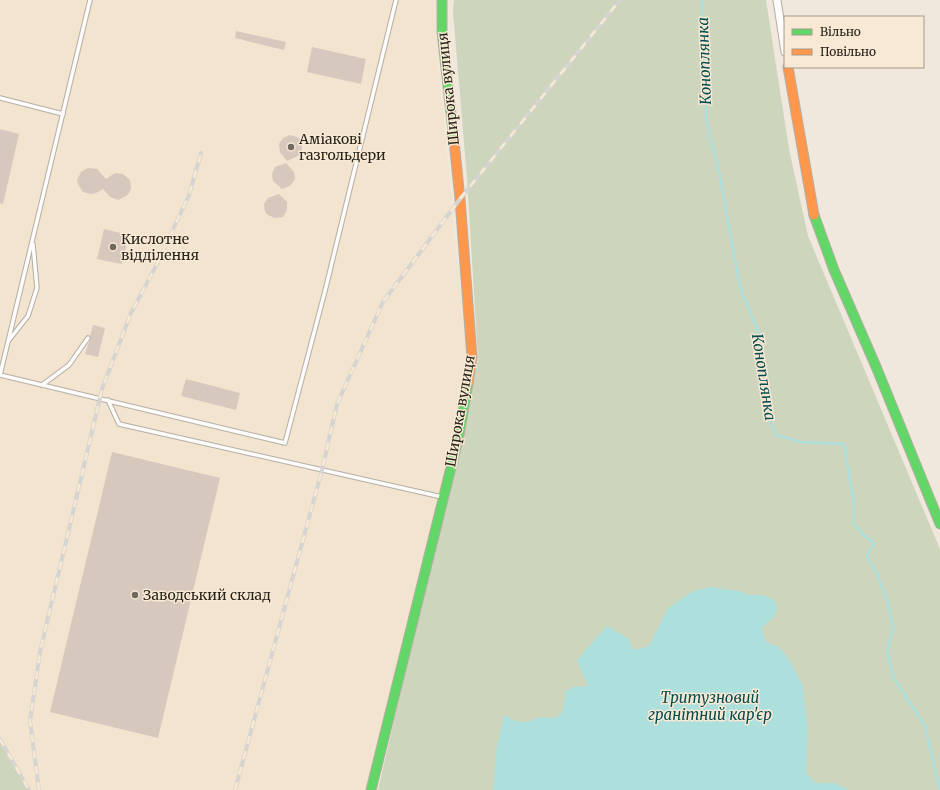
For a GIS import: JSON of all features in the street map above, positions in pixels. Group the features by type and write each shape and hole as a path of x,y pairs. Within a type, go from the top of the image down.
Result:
{"street":[{"name":"Широка вулиця","path":"371,790 459,435 472,356 460,199 442,32 442,0"},
{"path":"777,0 784,46"},
{"path":"788,68 814,215 834,270 877,369 940,524"}],"lane":[{"path":"90,0 0,375 285,442 325,291 396,0"},
{"path":"0,98 63,114"},
{"path":"8,341 28,316 37,288 33,239"},
{"path":"42,385 69,365 88,338"},
{"path":"108,400 119,424 444,498"}],"shaded area":[{"path":"0,0 436,0 435,31 467,359 443,492 367,790 0,790"}],"green space":[{"path":"454,0 766,0 789,149 808,236 940,549 940,790 378,790 478,359 467,178 453,12"},
{"path":"0,739 29,790 0,790"}],"water":[{"name":"Тритузновий гранітний кар'єр","path":"711,587 739,591 749,595 763,595 774,600 778,608 774,617 762,628 766,642 779,647 790,661 803,686 808,733 806,772 815,783 833,783 848,790 493,790 497,746 504,715 516,721 527,722 540,717 556,718 563,711 566,690 574,687 588,686 577,661 607,626 628,638 634,650 649,646 668,608 693,591"}],"building":[{"path":"236,31 286,42 284,50 235,38"},
{"path":"312,47 366,59 361,84 307,72"},
{"path":"0,129 19,134 3,204 0,203"},
{"name":"Аміакові газгольдери","path":"290,135 300,139 302,142 302,150 298,156 287,161 280,152 279,144 283,138"},
{"name":"Аміакові газгольдери","path":"286,163 294,172 295,179 290,186 282,189 273,181 272,174 275,167"},
{"path":"88,168 97,169 106,179 115,173 123,174 130,180 131,189 129,193 118,200 110,197 103,189 91,194 83,192 77,180 81,172"},
{"name":"Аміакові газгольдери","path":"279,194 287,202 287,210 283,217 275,218 265,212 264,204 268,198"},
{"name":"Кислотне відділення","path":"104,229 129,235 122,264 97,259"},
{"path":"93,325 105,328 98,357 85,354 91,339 90,336"},
{"path":"186,379 240,393 236,410 181,396"},
{"name":"Заводський склад","path":"112,452 220,478 158,738 50,712"}],"waterway":[{"name":"Коноплянка","path":"702,0 707,68 706,120 719,172 740,287 761,339 769,418 776,435 801,442 844,444 855,510 854,524 862,534 874,543 867,556 877,574 888,603 893,629 887,649 893,677 925,726 940,790"}],"railway":[{"path":"235,790 322,470 337,404 383,302 460,199 620,0"},
{"path":"39,790 30,721 40,652 102,389 131,313 158,262 189,195 201,153"},
{"path":"0,739 29,790"}],"traffic: fast":[{"path":"442,0 442,32 454,141"},
{"path":"814,215 834,270 877,369 940,524"},
{"path":"371,790 459,435 468,383"}],"traffic: slow":[{"path":"788,68 814,215"},
{"path":"454,141 472,357 468,383"}],"place":[{"name":"Аміакові газгольдери","path":"291,147"},
{"name":"Кислотне відділення","path":"113,247"},
{"name":"Заводський склад","path":"135,595"}]}
